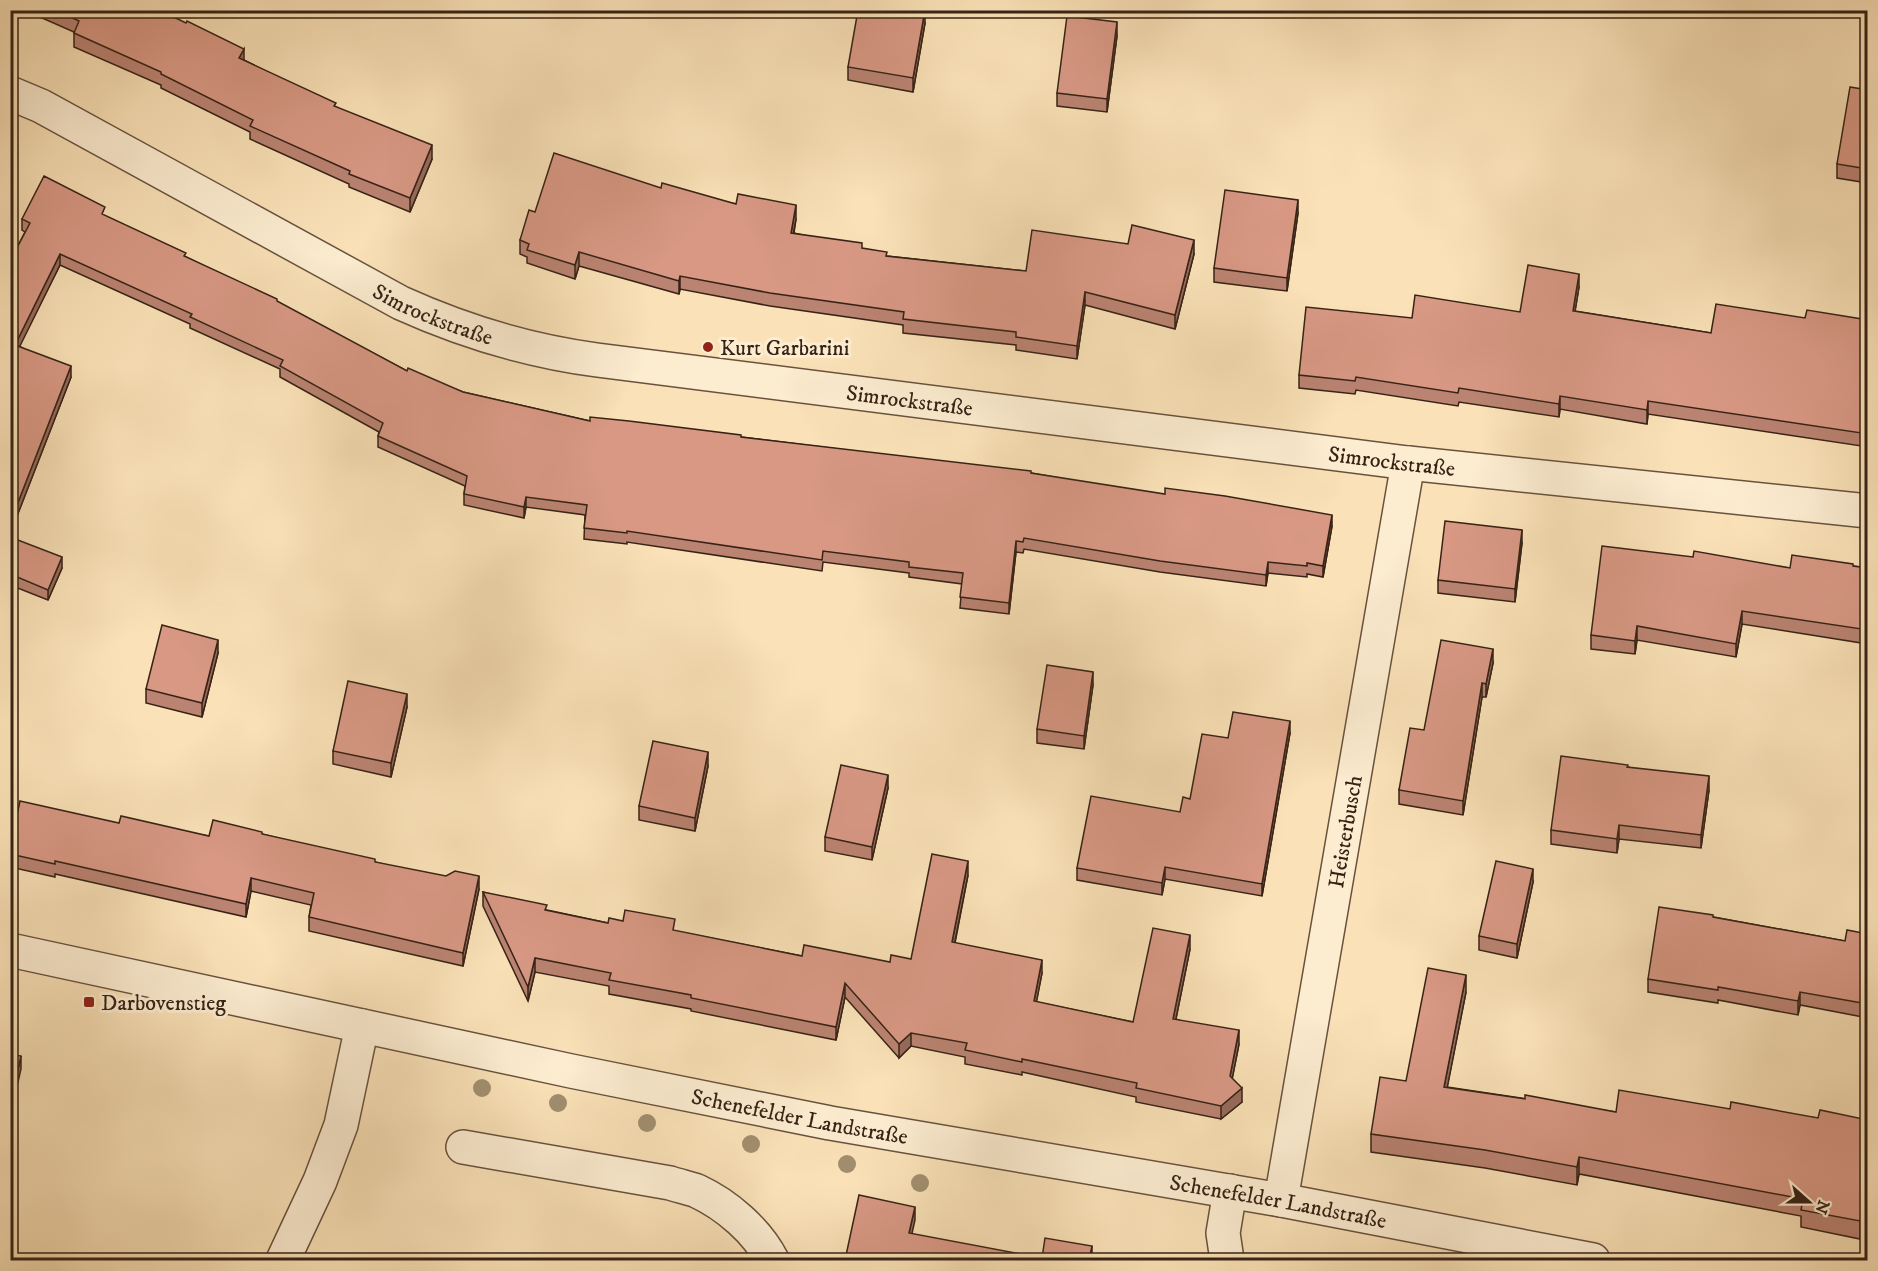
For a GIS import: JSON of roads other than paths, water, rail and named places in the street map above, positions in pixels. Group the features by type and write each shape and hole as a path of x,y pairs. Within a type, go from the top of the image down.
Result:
{"street":[{"name":"Simrockstraße","path":"10,93 41,106 401,303 438,319 510,343 576,357 1408,463 1868,510"},
{"name":"Heisterbusch","path":"1281,1200 1408,463"},
{"name":"Schenefelder Landstraße","path":"10,950 560,1069 830,1123 1281,1200 1593,1260"},
{"path":"283,1260 320,1181 341,1125 362,1026"},
{"path":"463,1147 670,1183 697,1191 740,1220 764,1245 772,1260"},
{"path":"1227,1260 1223,1233 1230,1191"}],"place":[{"name":"Kurt Garbarini","path":"708,347"},
{"name":"Darbovenstieg","path":"89,1002"}]}
